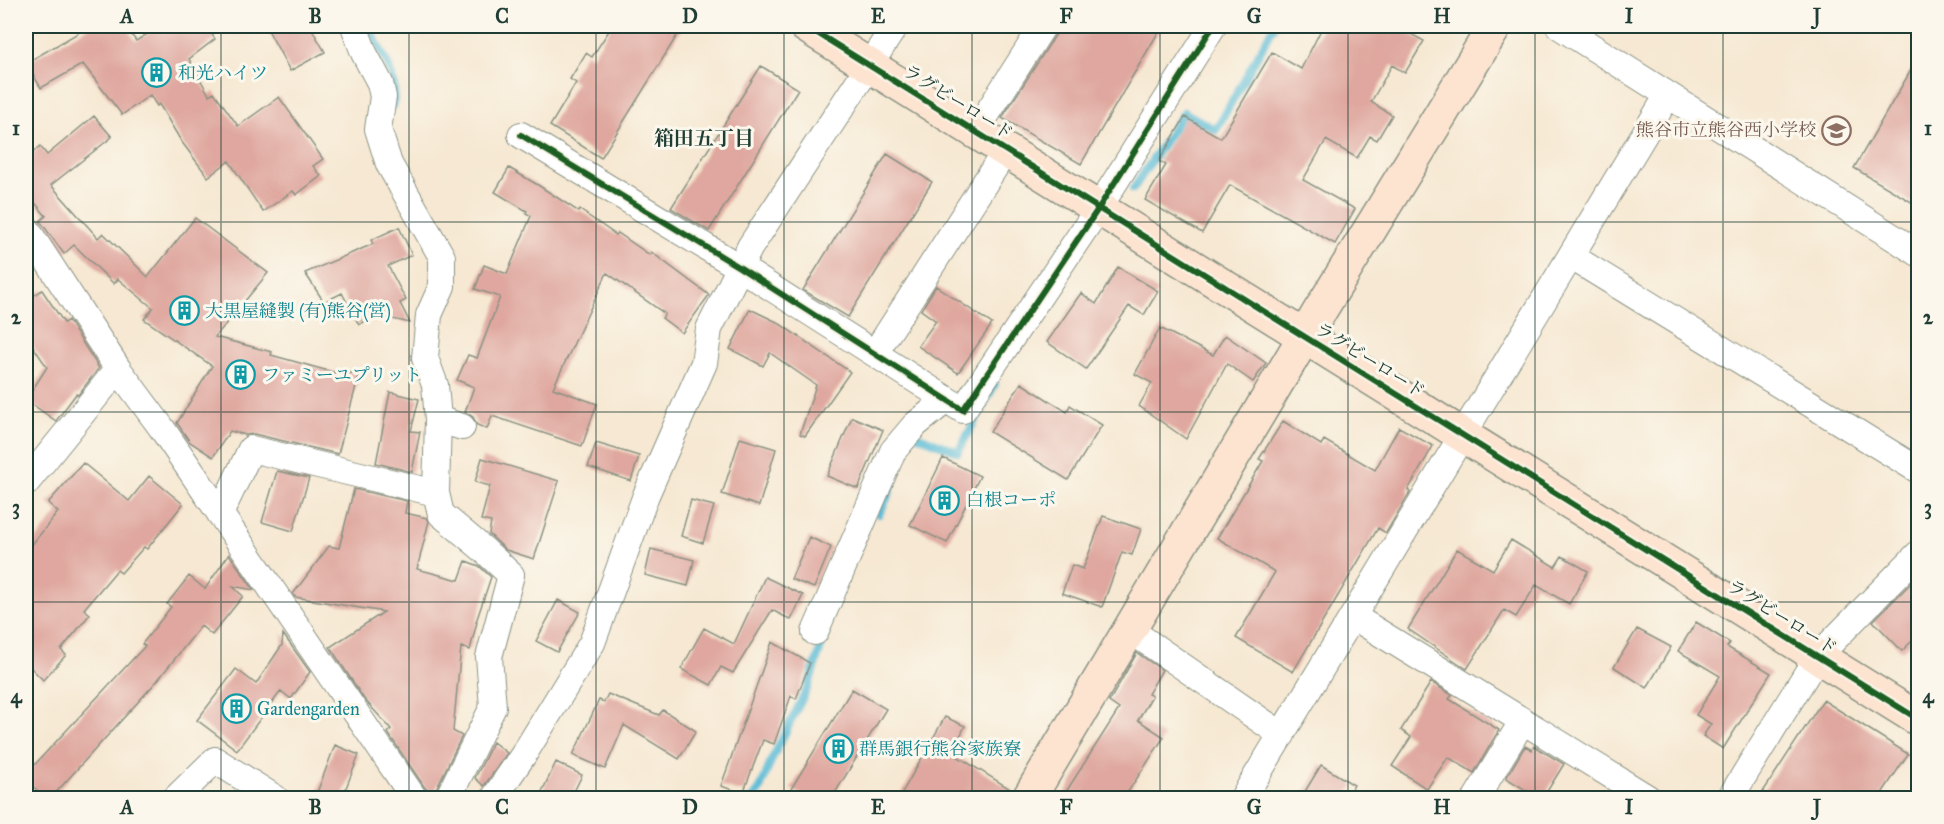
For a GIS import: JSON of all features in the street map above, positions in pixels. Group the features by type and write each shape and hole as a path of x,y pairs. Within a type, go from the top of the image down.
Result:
{"street":[{"path":"354,26 364,53 380,83 383,97 378,129 388,164 442,257 442,286 429,315 425,358 447,422 436,493 441,514 511,575 489,657 493,707 448,798"},
{"name":"ラグビーロード","path":"806,26 1918,719"},
{"path":"494,798 524,754 592,643 646,495 704,363 708,329 739,267 895,26"},
{"path":"976,131 1043,26"},
{"path":"521,135 739,267 963,410 1098,209 1213,26"},
{"path":"1029,798 1495,26"},
{"path":"1559,26 1918,253"},
{"path":"1243,798 1668,94"},
{"path":"875,353 1006,150"},
{"path":"26,228 118,369 161,428 414,798"},
{"path":"1572,256 1918,470"},
{"path":"26,483 118,369"},
{"path":"815,632 893,451 915,424 946,400"},
{"path":"220,514 251,449 436,493"},
{"path":"1730,798 1818,657 1915,563"},
{"path":"1353,617 1648,798"},
{"path":"1130,630 1282,735"},
{"path":"1476,798 1522,722"},
{"path":"176,798 215,760 275,798"}],"building":[{"path":"90,26 125,26 136,41 160,26 207,26 215,39 189,59 209,95 214,92 238,126 279,97 323,159 313,166 321,176 296,195 293,191 263,212 229,161 208,177 181,141 159,104 157,106 150,95 122,115 83,64 41,88 26,63"},
{"path":"266,26 310,26 325,52 290,71"},
{"path":"612,26 683,26 601,158 550,126 576,83 570,79 586,53 592,57"},
{"path":"1058,26 1162,26 1081,164 1002,118 1056,34"},
{"path":"1323,26 1396,26 1424,41 1405,73 1392,65 1371,102 1392,115 1377,140 1370,136 1357,158 1326,140 1303,180 1355,209 1335,244 1230,185 1202,233 1145,200 1166,165 1159,161 1185,117 1221,138 1272,52 1301,69"},
{"path":"1918,58 1918,206 1854,168"},
{"path":"761,66 798,89 709,231 671,208"},
{"path":"94,116 112,137 51,185 98,238 103,233 148,277 195,218 268,273 215,337 272,352 271,355 336,373 337,370 359,375 338,454 254,434 246,435 230,431 213,457 190,442 177,423 212,366 144,319 153,308 118,279 114,284 74,245 64,254 40,221 46,216 26,192 26,159 40,146 47,155"},
{"path":"887,154 932,182 848,317 803,290"},
{"path":"509,168 579,212 580,210 616,235 618,233 650,255 651,252 709,295 682,333 662,318 665,314 607,273 553,388 597,404 582,446 492,416 487,429 477,425 473,417 465,412 474,387 457,380 468,355 477,358 500,297 475,289 484,265 507,274 531,216 526,213 527,211 495,192"},
{"path":"399,227 412,255 388,266 406,300 400,303 410,323 375,315 359,325 342,293 324,302 305,273 373,244 371,240"},
{"path":"1118,267 1158,291 1144,315 1129,306 1086,369 1047,342 1081,293 1096,304"},
{"path":"936,286 992,324 958,373 918,346 936,321 921,310"},
{"path":"42,290 64,323 68,320 99,368 56,421 26,400 47,367 26,336 26,301"},
{"path":"750,309 777,322 850,372 805,436 800,434 816,385 770,353 763,366 730,349"},
{"path":"1160,328 1213,355 1225,335 1266,363 1253,382 1227,364 1186,439 1139,406 1152,383 1135,374"},
{"path":"1021,383 1067,412 1070,405 1102,425 1068,480 990,432"},
{"path":"390,392 419,399 411,431 420,432 412,472 376,463"},
{"path":"852,417 883,430 858,489 827,476"},
{"path":"1283,421 1321,445 1324,440 1375,470 1399,427 1433,446 1386,533 1378,528 1293,672 1236,638 1275,572 1217,538 1263,461 1259,459"},
{"path":"740,438 776,449 759,506 722,494"},
{"path":"596,443 639,456 631,481 588,467"},
{"path":"482,458 559,481 534,559 506,550 489,534 491,522 481,520 490,486 475,482"},
{"name":"白根コーポ","path":"943,458 980,476 947,543 910,525"},
{"path":"83,463 129,501 149,476 183,504 147,549 144,547 121,573 117,570 84,609 90,614 61,650 66,655 43,680 26,663 26,552 58,512 48,503"},
{"path":"277,471 309,478 293,531 262,522"},
{"path":"354,489 407,501 405,513 427,518 429,521 417,569 459,580 466,561 479,566 491,577 476,622 470,650 461,647 453,731 462,736 434,793 425,788 388,733 391,729 364,699 330,647 384,612 295,597 293,594 329,546 339,548"},
{"path":"691,500 714,506 703,543 681,536"},
{"path":"1103,516 1141,529 1132,555 1122,552 1102,607 1062,593 1072,565 1083,569"},
{"path":"809,537 831,547 814,588 791,579"},
{"path":"1511,540 1555,567 1562,556 1588,571 1569,604 1536,585 1516,617 1504,610 1467,669 1408,629 1457,549 1493,570"},
{"path":"651,549 694,560 688,586 645,575"},
{"path":"229,554 254,590 232,586 243,596 212,635 201,626 157,681 51,798 45,798 26,780 26,774 145,646 142,644 171,607 167,604 189,576 205,589"},
{"path":"1918,576 1918,635 1902,651 1873,621"},
{"path":"765,577 803,595 791,620 772,610 733,673 721,667 711,685 681,669 704,628 734,644"},
{"path":"558,600 580,612 557,652 536,641"},
{"path":"1696,622 1730,643 1727,647 1771,673 1723,749 1703,736 1711,724 1696,715 1720,676 1678,651"},
{"path":"1637,629 1671,647 1647,688 1614,667"},
{"name":"Gardengarden","path":"283,634 310,672 291,699 281,691 237,750 197,720 236,669 256,684 282,645"},
{"path":"772,642 810,663 796,699 791,696 774,744 763,740 744,791 736,791 721,786"},
{"path":"1137,653 1162,670 1148,694 1152,696 1138,720 1164,737 1124,798 1062,798 1119,709 1109,702"},
{"path":"1431,682 1452,695 1449,699 1499,730 1474,773 1448,757 1427,789 1392,766 1411,737 1401,730"},
{"name":"群馬銀行熊谷家族寮","path":"852,689 886,709 832,798 807,798 791,789"},
{"path":"608,694 659,715 663,710 696,731 679,759 624,725 605,769 573,755 599,700 604,702"},
{"path":"1823,700 1908,754 1879,798 1759,798"},
{"path":"945,717 965,726 952,753 1012,790 1010,798 899,798"},
{"path":"493,742 507,753 484,786 475,778"},
{"path":"335,745 359,755 342,798 315,798"},
{"path":"1525,746 1532,750 1534,746 1564,764 1543,798 1539,798 1506,778"},
{"path":"556,762 582,775 571,798 539,798"},
{"path":"1321,765 1354,785 1346,798 1301,798"}],"waterway":[{"path":"368,26 391,74 394,84 393,105"},
{"path":"1133,189 1184,112 1216,130 1274,26"},
{"path":"912,437 914,434 958,452 995,384"},
{"path":"879,514 889,495 893,479"},
{"path":"496,545 510,556 516,566"},
{"path":"753,798 760,789 772,759 808,687 826,632"}],"cycle path":[{"path":"806,26 1918,719"},
{"path":"521,135 739,267 963,410 1098,209 1213,26"}],"place":[{"name":"和光ハイツ","path":"157,73"},
{"name":"熊谷市立熊谷西小学校","path":"1837,130"},
{"name":"大黒屋縫製 (有)熊谷(営)","path":"184,311"},
{"name":"ファミーユプリット","path":"241,375"},
{"name":"白根コーポ","path":"945,500"},
{"name":"Gardengarden","path":"236,709"},
{"name":"群馬銀行熊谷家族寮","path":"838,749"}],"district":[{"name":"箱田五丁目","path":"704,138"}]}
